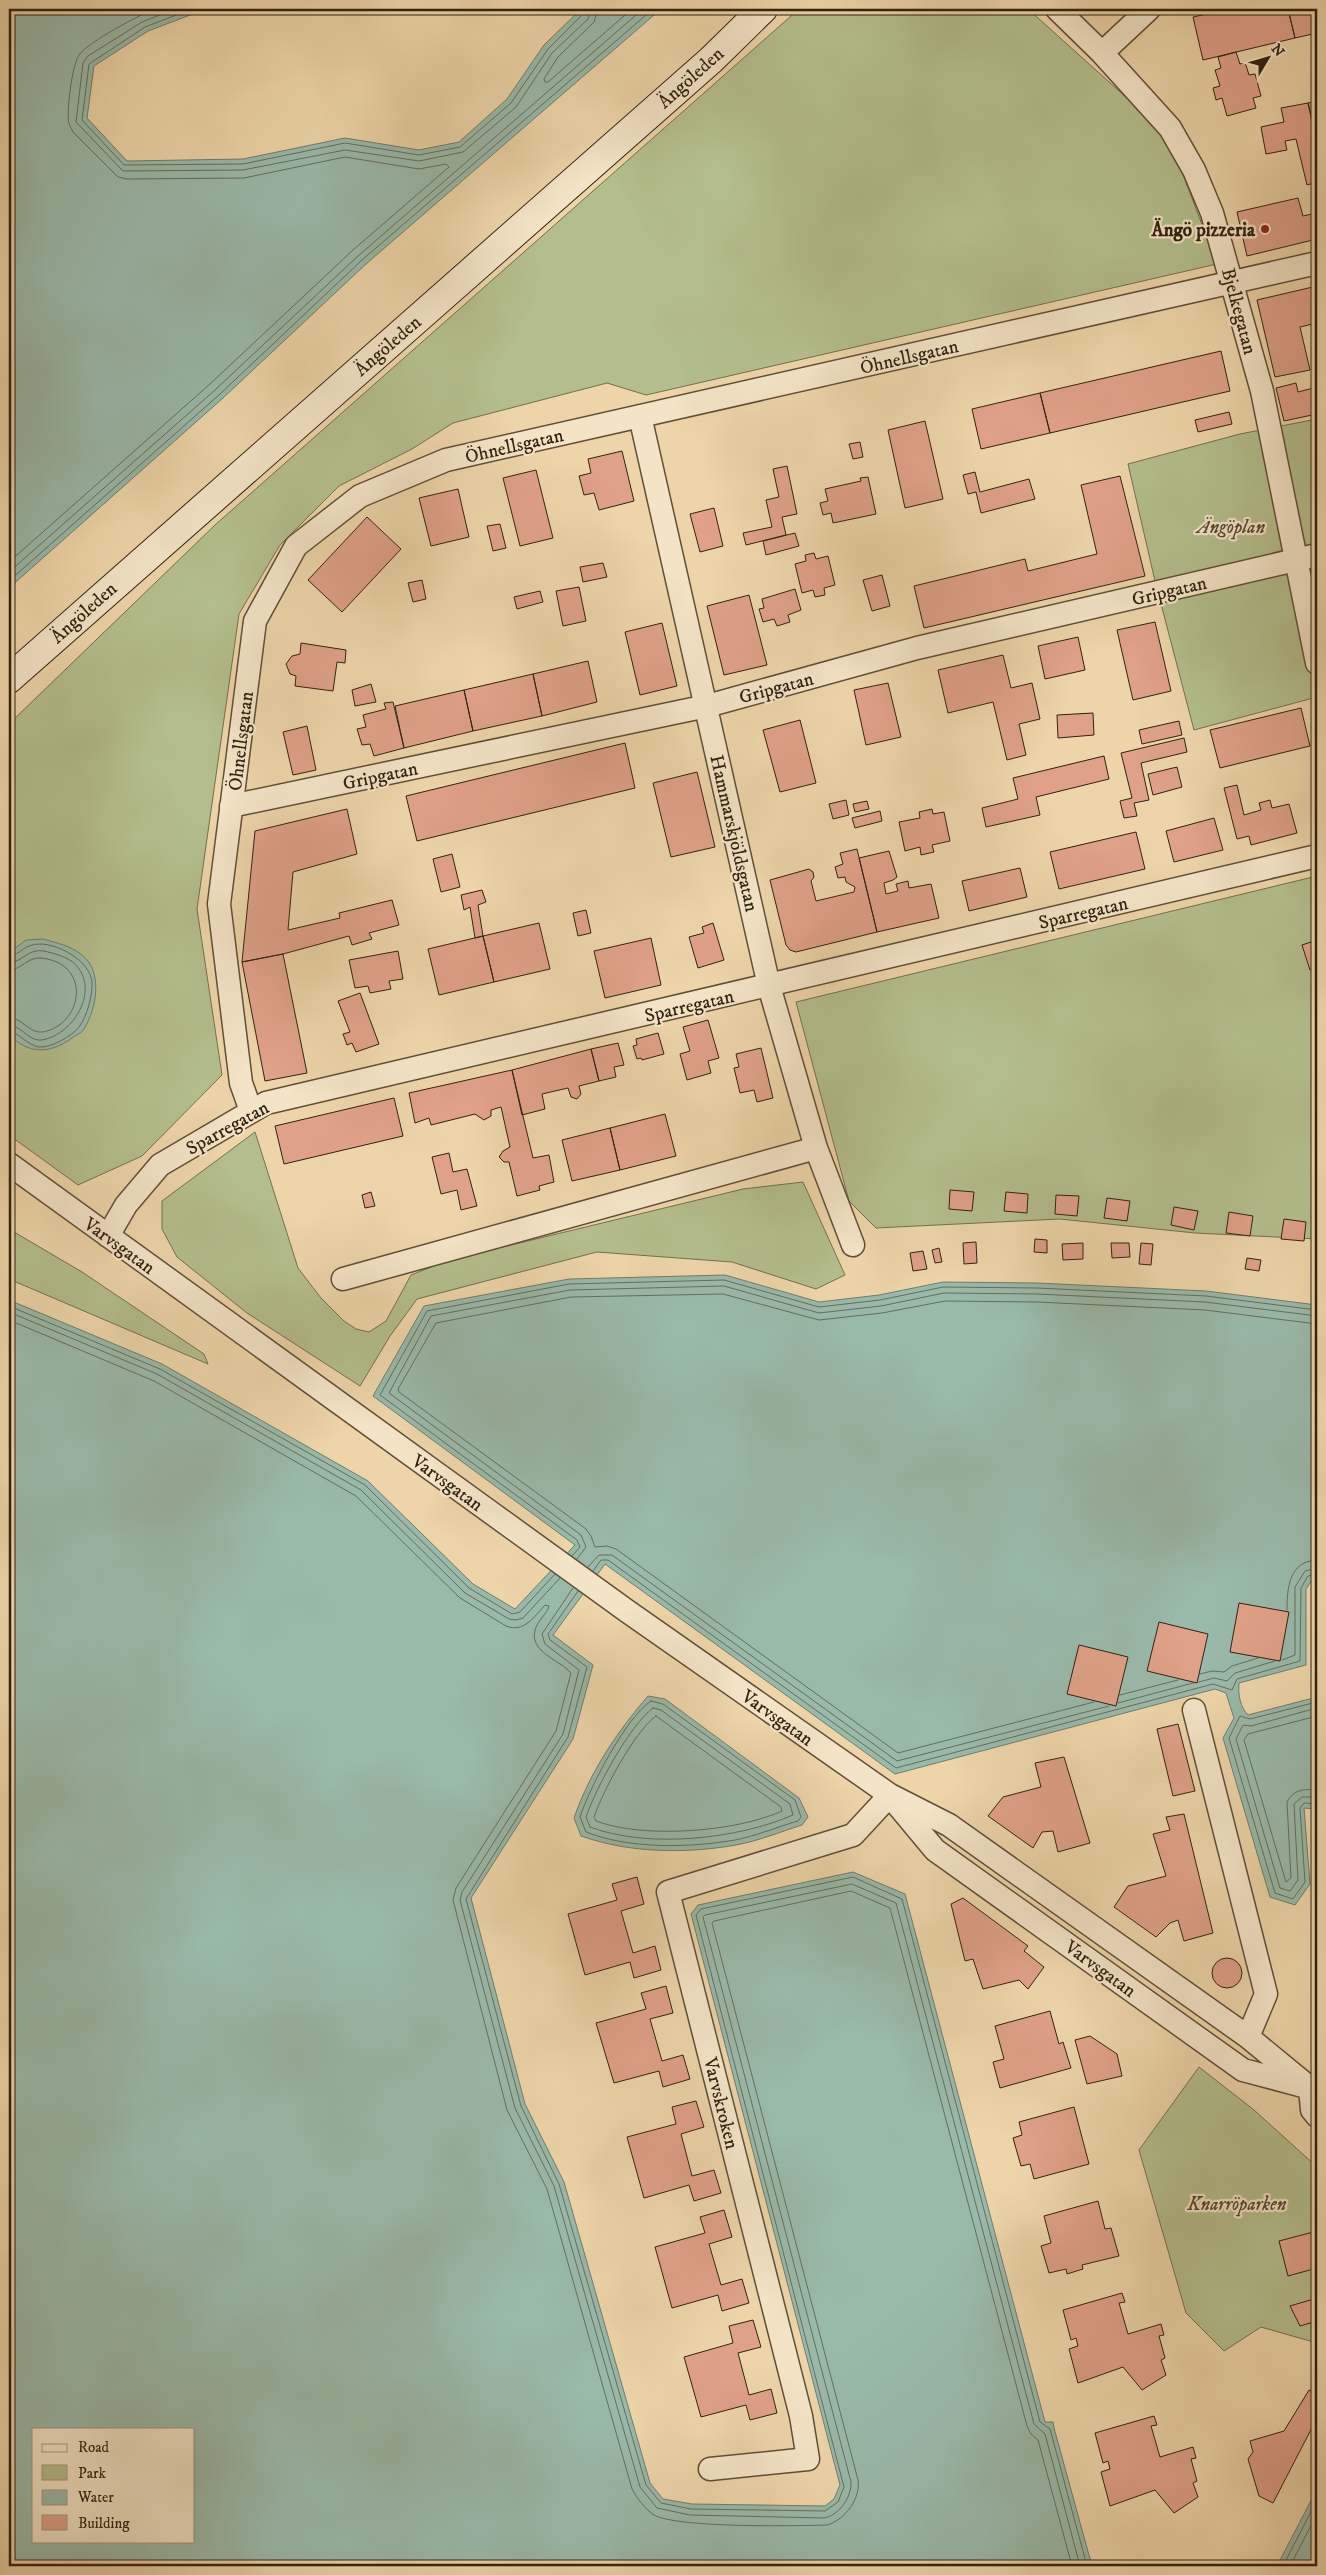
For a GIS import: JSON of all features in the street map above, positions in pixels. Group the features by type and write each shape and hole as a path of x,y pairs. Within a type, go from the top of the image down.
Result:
{"main road":[{"name":"Ängöleden","path":"9,679 703,66 763,9"}],"street":[{"name":"Bjelkegatan","path":"1057,9 1102,53 1170,128 1194,170 1212,213 1307,557 1317,663"},
{"path":"1102,53 1149,9"},
{"name":"Öhnellsgatan","path":"250,1110 241,1083 219,904 255,620 296,546 360,496 446,460 1233,284 1317,263"},
{"name":"Hammarskjöldsgatan","path":"640,416 769,986 816,1148 853,1244"},
{"name":"Gripgatan","path":"231,806 707,706 917,648 1307,557"},
{"name":"Sparregatan","path":"108,1236 126,1205 160,1165 250,1110 266,1103 1317,856"},
{"path":"343,1279 816,1148"},
{"name":"Varvsgatan","path":"9,1164 627,1611 890,1795 949,1824 1248,2037 1314,2088"},
{"path":"1194,1710 1266,1994 1248,2037"},
{"name":"Varvsgatan","path":"890,1795 935,1850 1243,2070 1314,2088"},
{"name":"Varvskroken","path":"710,2469 808,2459 799,2407 668,1892 853,1835 890,1795"},
{"path":"1314,2088 1312,2110 1317,2116"}],"green space":[{"path":"799,9 1028,9 1168,135 1217,264 646,395 607,383 453,423 412,449 339,486 280,545 239,614 197,909 222,1075 142,1156 78,1185 9,1135 9,724 215,525"},
{"name":"Ängöplan","path":"1317,419 1317,697 1194,730 1155,581 1128,464 1240,434"},
{"path":"1317,876 1317,1239 1195,1233 1060,1219 876,1228 849,1201 796,1002"},
{"path":"255,1132 298,1268 321,1298 344,1321 356,1329 369,1332 386,1321 411,1275 449,1260 743,1189 803,1182 845,1275 816,1289 732,1262 597,1252 417,1299 390,1336 360,1386 247,1313 177,1257 162,1229 162,1201"},
{"path":"9,1229 82,1272 204,1354 208,1364 9,1279"},
{"name":"Knarröparken","path":"1199,2067 1254,2110 1317,2167 1317,2343 1261,2327 1224,2351 1186,2313 1139,2150"}],"water":[{"path":"9,9 206,9 148,31 94,66 87,118 127,161 243,159 345,138 419,150 459,142 507,99 544,45 581,9 661,9 366,264 223,398 9,588"},
{"path":"43,939 69,947 82,955 89,962 93,970 96,990 92,1011 83,1030 56,1047 39,1050 24,1046 9,1034 9,953 26,940"},
{"path":"725,1275 819,1302 879,1295 943,1282 1037,1283 1206,1291 1317,1305 1317,1579 1312,1580 1306,1589 1306,1665 1239,1683 1241,1704 1248,1715 1317,1697 1317,1809 1304,1808 1310,1884 1295,1905 1270,1897 1223,1738 1234,1718 1226,1693 1215,1689 895,1774 605,1564 553,1635 593,1665 573,1739 471,1898 525,2104 564,2182 650,2483 663,2499 692,2504 825,2506 834,2499 840,2485 691,1914 698,1905 853,1872 905,1894 1045,2422 1053,2422 1092,2566 9,2566 9,1300 162,1364 368,1481 473,1584 515,1609 575,1545 373,1396 424,1306 569,1279"},
{"path":"648,1696 665,1699 799,1798 808,1817 802,1825 744,1843 717,1848 677,1851 618,1846 581,1836 574,1818 588,1785 615,1738"},
{"path":"1317,2489 1317,2566 1277,2566"}],"building":[{"path":"1229,9 1288,9 1295,38 1203,60 1193,17"},
{"path":"1288,9 1317,9 1317,33 1295,38"},
{"path":"1236,52 1240,64 1245,62 1249,75 1255,74 1261,96 1253,98 1256,108 1227,116 1222,98 1216,100 1213,88 1220,86 1215,70 1221,68 1218,57"},
{"path":"1317,101 1317,113 1311,115 1308,103"},
{"path":"1308,103 1317,145 1317,182 1307,185 1296,139 1285,141 1287,150 1266,154 1261,127 1284,122 1281,108"},
{"path":"1298,198 1303,216 1317,213 1317,239 1247,256 1237,212"},
{"path":"1317,286 1317,323 1300,327 1310,370 1275,377 1257,300"},
{"path":"1221,351 1230,391 1050,433 1040,393"},
{"path":"1296,383 1298,392 1317,387 1317,414 1284,421 1276,388"},
{"path":"1040,393 1050,433 981,449 972,409"},
{"path":"1229,412 1232,424 1198,432 1195,420"},
{"path":"925,421 943,499 905,508 888,430"},
{"path":"860,442 863,457 853,459 849,444"},
{"path":"622,451 634,501 599,510 594,493 584,495 579,476 591,473 588,459"},
{"path":"787,466 797,514 782,517 786,535 746,545 743,533 772,527 766,500 779,497 773,469"},
{"path":"536,470 553,538 520,546 503,478"},
{"path":"975,472 980,492 1029,479 1035,499 981,513 976,492 968,494 963,475"},
{"path":"1120,476 1145,576 924,628 914,586 1025,559 1028,571 1097,554 1081,485"},
{"path":"868,477 876,514 833,523 831,513 823,515 820,503 828,501 825,489 861,481 860,478"},
{"path":"458,489 469,537 431,546 419,498"},
{"path":"714,508 723,546 700,552 690,514"},
{"path":"367,517 401,549 342,612 308,580"},
{"path":"500,524 506,548 493,551 487,526"},
{"path":"795,533 799,546 766,555 763,541"},
{"path":"814,553 816,559 828,556 835,585 824,588 825,595 815,597 813,590 802,593 795,564 806,561 805,555"},
{"path":"603,563 607,577 583,582 580,567"},
{"path":"882,575 890,606 872,611 863,580"},
{"path":"422,580 426,599 413,602 408,583"},
{"path":"579,587 586,621 563,626 556,591"},
{"path":"795,589 801,610 788,615 790,622 777,626 774,619 763,622 759,609 764,608 762,599"},
{"path":"540,591 543,602 517,609 514,597"},
{"path":"749,595 767,665 724,675 707,606"},
{"path":"1155,622 1171,691 1133,700 1117,630"},
{"path":"662,623 677,686 640,695 625,632"},
{"path":"1078,637 1085,670 1045,679 1038,646"},
{"path":"301,643 346,650 345,663 337,662 333,691 295,686 296,676 290,674 286,664 292,656 300,654"},
{"path":"1003,655 1011,688 1032,683 1040,719 1019,724 1026,755 1007,760 993,702 948,713 938,670"},
{"path":"588,661 597,702 542,716 533,674"},
{"path":"533,674 542,716 473,731 464,690"},
{"path":"888,683 901,737 866,745 854,690"},
{"path":"371,684 376,702 355,706 352,690"},
{"path":"464,690 473,731 404,748 395,706"},
{"path":"393,702 404,748 374,756 370,744 362,745 357,729 366,727 363,715 386,709 384,703"},
{"path":"1301,708 1310,746 1220,768 1210,730"},
{"path":"1093,713 1094,735 1058,738 1057,715"},
{"path":"800,720 816,783 780,792 763,730"},
{"path":"1179,721 1182,735 1142,744 1139,730"},
{"path":"307,726 316,770 293,775 283,732"},
{"path":"1184,738 1187,752 1141,763 1149,800 1134,803 1137,816 1124,818 1120,801 1132,798 1121,753"},
{"path":"625,743 635,788 417,841 406,796"},
{"path":"1104,756 1109,779 1036,797 1040,815 986,827 982,808 1018,799 1013,778"},
{"path":"1177,767 1182,787 1153,795 1148,774"},
{"path":"697,772 715,847 671,857 653,783"},
{"path":"1237,785 1244,815 1261,810 1259,803 1270,800 1272,808 1289,804 1297,833 1251,845 1249,836 1237,839 1224,788"},
{"path":"846,800 849,815 833,819 829,804"},
{"path":"867,801 869,809 855,812 853,804"},
{"path":"347,809 357,854 293,872 288,930 340,918 339,913 392,900 399,925 369,933 372,939 352,945 349,936 283,954 242,962 255,831"},
{"path":"932,809 933,814 944,812 950,841 932,845 934,852 921,855 920,847 905,851 899,822 920,818 919,812"},
{"path":"880,811 882,821 855,828 852,818"},
{"path":"1214,818 1223,850 1174,862 1166,831"},
{"path":"1136,832 1145,869 1059,889 1050,852"},
{"path":"857,849 877,932 796,952 790,950 786,945 770,880 809,869 813,872 814,877 811,881 816,901 854,892 855,887 846,882 845,877 838,878 835,867 843,864 840,853"},
{"path":"889,851 897,877 884,883 886,894 898,891 896,884 908,881 909,888 931,884 939,918 877,932 859,858"},
{"path":"452,854 460,887 441,892 433,859"},
{"path":"1020,868 1027,897 969,911 962,881"},
{"path":"482,890 486,902 478,905 483,936 475,938 470,907 464,910 461,895"},
{"path":"586,910 591,933 578,936 573,913"},
{"path":"539,923 550,969 494,982 483,936"},
{"path":"713,923 724,960 698,968 689,937 704,933 702,927"},
{"path":"483,936 494,982 439,995 428,949"},
{"path":"651,938 661,985 605,998 594,951"},
{"path":"1317,940 1317,967 1310,970 1302,945"},
{"path":"398,951 403,979 389,981 391,989 370,993 368,986 355,988 349,960"},
{"path":"283,954 307,1073 265,1081 242,962"},
{"path":"360,993 379,1044 356,1052 352,1043 347,1045 343,1034 350,1032 338,1001"},
{"path":"708,1020 719,1058 708,1061 711,1073 687,1080 680,1054 690,1051 683,1027"},
{"path":"658,1033 664,1054 642,1060 641,1058 637,1059 633,1046 637,1045 636,1039"},
{"path":"618,1043 624,1065 614,1067 616,1077 599,1081 591,1049"},
{"path":"761,1048 773,1098 757,1102 754,1090 740,1093 734,1068 739,1067 736,1054"},
{"path":"591,1049 599,1081 579,1086 581,1094 577,1099 571,1097 568,1088 542,1094 545,1109 522,1115 512,1070"},
{"path":"512,1070 533,1158 549,1155 554,1182 539,1186 540,1190 517,1196 509,1162 504,1162 499,1157 503,1151 510,1147 501,1107 491,1110 491,1116 484,1120 475,1114 431,1125 429,1118 415,1123 409,1093"},
{"path":"394,1098 403,1136 284,1164 275,1126"},
{"path":"665,1114 676,1156 620,1170 610,1128"},
{"path":"610,1128 620,1170 572,1181 562,1140"},
{"path":"449,1153 453,1172 467,1169 477,1206 461,1210 457,1190 441,1194 432,1157"},
{"path":"950,1190 974,1192 972,1211 949,1209"},
{"path":"371,1192 375,1206 365,1208 362,1195"},
{"path":"1006,1192 1028,1194 1027,1213 1004,1211"},
{"path":"1056,1195 1079,1196 1077,1216 1055,1214"},
{"path":"1107,1198 1130,1201 1127,1221 1104,1218"},
{"path":"1174,1207 1198,1211 1194,1230 1171,1225"},
{"path":"1229,1212 1253,1216 1250,1236 1226,1233"},
{"path":"1284,1219 1306,1222 1304,1241 1281,1239"},
{"path":"1035,1239 1047,1240 1047,1253 1034,1252"},
{"path":"976,1242 977,1263 964,1264 963,1243"},
{"path":"1083,1243 1083,1259 1063,1260 1062,1244"},
{"path":"1111,1243 1129,1243 1130,1257 1112,1258"},
{"path":"1141,1243 1153,1244 1151,1265 1139,1264"},
{"path":"939,1248 942,1262 935,1263 932,1250"},
{"path":"923,1251 927,1269 913,1271 910,1253"},
{"path":"1247,1258 1261,1260 1259,1271 1245,1269"},
{"path":"1239,1603 1289,1612 1280,1661 1230,1652"},
{"path":"1159,1622 1208,1634 1197,1683 1147,1671"},
{"path":"1079,1645 1128,1657 1116,1706 1067,1694"},
{"path":"1178,1724 1195,1791 1173,1796 1157,1729"},
{"path":"1064,1757 1090,1843 1058,1852 1053,1831 1042,1832 1033,1848 988,1816 1003,1797 1041,1787 1035,1763"},
{"path":"1184,1814 1213,1933 1184,1941 1178,1920 1170,1923 1156,1937 1114,1907 1128,1886 1166,1876 1153,1834 1170,1830 1166,1817"},
{"path":"637,1877 644,1904 621,1911 633,1953 655,1946 661,1970 634,1978 630,1962 585,1975 568,1914 617,1900 612,1884"},
{"path":"963,1898 1028,1946 1024,1951 1044,1967 1028,1989 1019,1980 983,1989 973,1959 965,1961 951,1904"},
{"path":"1227,1958 1238,1962 1242,1973 1238,1984 1227,1988 1216,1984 1212,1973 1216,1962"},
{"path":"666,1986 673,2013 650,2019 662,2061 683,2055 690,2079 663,2087 659,2071 614,2083 596,2023 646,2009 641,1993"},
{"path":"1050,2011 1059,2044 1063,2042 1071,2068 1000,2088 993,2062 1004,2059 995,2026"},
{"path":"1090,2036 1117,2054 1122,2076 1087,2084 1075,2040"},
{"path":"696,2101 704,2127 681,2134 692,2176 714,2170 721,2193 694,2201 689,2185 644,2198 627,2137 676,2124 672,2107"},
{"path":"1074,2107 1089,2164 1034,2179 1030,2164 1021,2166 1013,2138 1022,2135 1019,2122"},
{"path":"1098,2201 1105,2229 1111,2228 1119,2256 1082,2265 1083,2269 1067,2274 1066,2269 1049,2273 1041,2246 1051,2243 1044,2216"},
{"path":"724,2210 732,2237 709,2244 721,2285 742,2279 749,2303 722,2311 718,2295 672,2308 655,2247 705,2233 700,2217"},
{"path":"1317,2231 1317,2268 1288,2276 1279,2241"},
{"path":"1122,2293 1125,2302 1119,2303 1128,2334 1161,2324 1164,2335 1159,2336 1165,2358 1161,2360 1166,2375 1142,2390 1123,2367 1078,2383 1069,2349 1078,2346 1076,2338 1071,2340 1063,2310"},
{"path":"1317,2298 1317,2321 1300,2326 1290,2306"},
{"path":"753,2320 761,2347 738,2353 749,2395 771,2389 777,2413 750,2420 746,2405 701,2417 684,2357 733,2343 729,2326"},
{"path":"1309,2390 1317,2394 1317,2418 1273,2503 1259,2496 1248,2459 1253,2452 1250,2441 1284,2431"},
{"path":"1154,2416 1157,2425 1151,2426 1160,2457 1193,2447 1196,2458 1191,2459 1197,2481 1193,2483 1198,2497 1174,2513 1155,2490 1110,2506 1101,2472 1110,2469 1108,2461 1103,2463 1095,2433"}],"place":[{"name":"Ängö pizzeria","path":"1265,229"}]}
